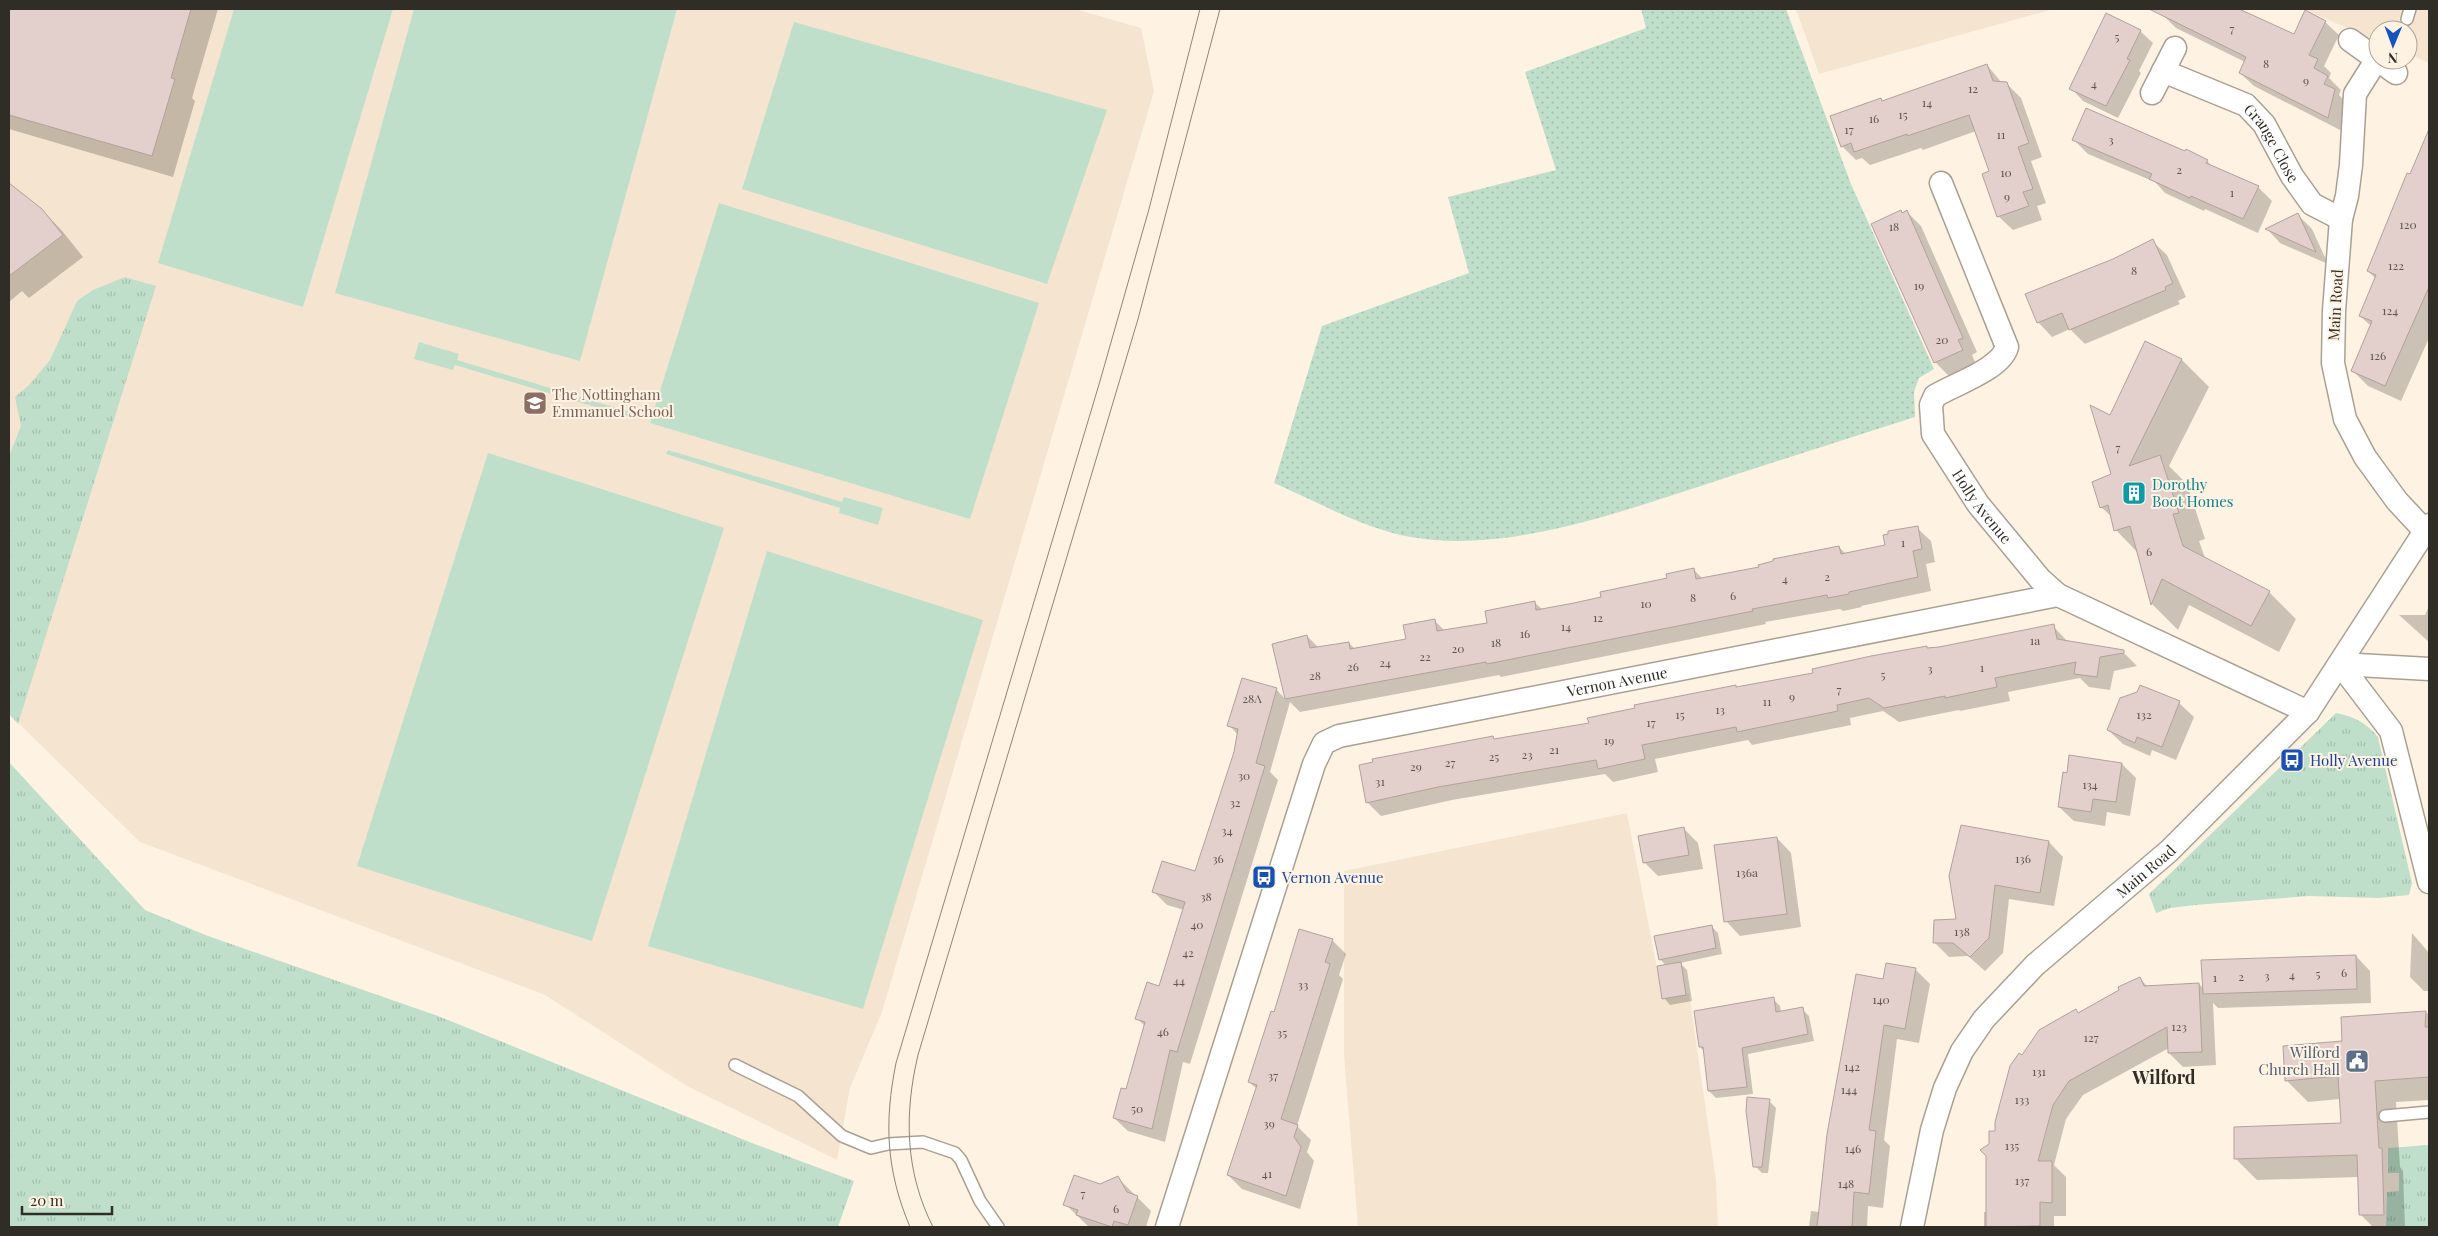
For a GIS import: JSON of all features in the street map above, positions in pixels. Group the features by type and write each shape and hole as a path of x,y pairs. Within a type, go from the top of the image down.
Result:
{"street":[{"path":"2350,40 2368,53"},
{"path":"2152,93 2175,48"},
{"name":"Main Road","path":"1912,1227 1930,1140 1945,1088 1962,1050 1984,1020 2036,965 2169,851 2308,712 2427,528 2397,501 2365,457 2345,419 2333,363 2334,311 2341,219 2347,196 2351,165 2354,94 2370,70"},
{"path":"2392,70 2396,73"},
{"name":"Grange Close","path":"2163,71 2246,105 2264,124 2292,176 2312,204 2341,219"},
{"name":"Holly Avenue","path":"1941,184 2007,347 2004,356 1996,363 1935,396 1930,404 1933,434 1978,504 2040,579 2058,595 2308,712"},
{"name":"Vernon Avenue","path":"1167,1227 1314,764 1324,743 1339,736 2058,595"},
{"path":"2340,664 2429,669"},
{"path":"2340,664 2391,731 2429,882"}],"lane":[{"path":"735,1066 798,1096 842,1136 871,1148 888,1144 923,1142 955,1152 961,1160 980,1201 998,1227"},
{"path":"2385,1116 2429,1112"}],"shaded area":[{"name":"The Nottingham Emmanuel School","path":"9,9 1075,9 1141,28 1154,91 882,1012 850,1088 837,1160 687,1086 545,995 140,842 9,714"},
{"path":"1796,9 2054,9 1819,74"},
{"path":"2303,9 2429,9 2429,63 2418,58 2418,20 2368,20 2368,37"},
{"path":"1627,813 1663,999 1689,993 1716,1180 1718,1227 1358,1227 1344,1056 1344,871"}],"green space":[{"path":"234,9 393,9 303,307 158,263"},
{"path":"414,9 677,9 580,361 335,293"},
{"path":"1641,9 1786,9 1851,184 1934,369 1919,378 1914,392 1915,417 1601,517 1524,535 1485,540 1447,541 1393,533 1341,514 1274,483 1322,326 1469,273 1448,197 1556,170 1525,72 1646,28"},
{"path":"794,22 1107,110 1047,284 742,189"},
{"path":"719,203 1039,303 970,519 650,423"},
{"path":"125,277 156,286 18,724 9,714 9,456 21,426 15,397 29,385 50,360 77,301 93,290"},
{"path":"419,342 459,354 457,360 633,413 632,418 455,365 453,370 414,359"},
{"path":"668,450 842,502 844,497 883,508 878,525 839,513 840,508 666,454"},
{"path":"488,453 724,528 592,941 357,866"},
{"path":"767,551 983,620 863,1009 648,946"},
{"path":"2336,713 2359,721 2369,727 2378,737 2412,883 2409,895 2379,898 2309,896 2195,905 2170,908 2156,913 2149,894"},
{"path":"9,762 145,910 208,936 438,1016 757,1145 854,1181 838,1227 9,1227"},
{"path":"2429,1145 2429,1227 2386,1227 2387,1192 2399,1191 2399,1173 2388,1173 2388,1148"}],"building":[{"path":"9,9 191,9 171,78 175,79 152,156 9,115"},
{"path":"2149,9 2239,9 2294,34 2305,10 2326,21 2309,55 2318,59 2314,68 2328,76 2324,84 2335,89 2328,118 2239,73 2246,57"},
{"path":"2106,13 2141,30 2127,59 2130,60 2106,106 2069,89"},
{"path":"1987,64 1993,81 2007,82 2029,143 2018,147 2033,189 2023,192 2029,206 1997,217 1982,174 1989,171 1969,115 1854,152 1851,143 1841,147 1830,116 1881,98 1882,101"},
{"path":"2086,108 2185,151 2186,149 2208,160 2206,163 2259,186 2243,219 2191,196 2190,198 2149,179 2152,174 2072,140"},
{"path":"2429,129 2429,287 2385,386 2351,371 2372,321 2359,316 2376,275 2367,271 2407,173 2410,174"},
{"path":"9,183 42,209 63,235 9,276"},
{"path":"1901,210 1902,213 1907,210 1963,338 1958,340 1963,350 1934,363 1871,224"},
{"path":"2298,213 2316,252 2265,229"},
{"path":"2153,239 2173,283 2165,287 2166,290 2069,330 2062,313 2037,323 2025,294 2113,259"},
{"name":"Dorothy Boot Homes","path":"2145,341 2182,359 2129,466 2160,455 2179,513 2173,514 2183,546 2270,591 2251,626 2162,579 2151,605 2130,526 2114,531 2108,505 2100,508 2092,482 2111,474 2090,405 2110,415"},
{"path":"1918,526 1922,549 1913,551 1918,577 1849,592 1849,594 1828,598 1827,595 1752,609 1753,611 1487,664 1486,662 1285,699 1272,644 1307,635 1310,648 1349,642 1350,649 1406,639 1403,625 1435,619 1437,631 1487,623 1485,611 1535,601 1536,610 1574,603 1601,597 1600,592 1667,578 1666,574 1694,568 1696,579 1759,567 1758,565 1773,561 1773,559 1839,546 1841,554 1885,545 1883,535 1888,534 1888,531"},
{"path":"2054,624 2057,639 2124,650 2124,653 2100,657 2097,677 2074,674 2076,662 1995,678 1997,687 1945,698 1945,696 1884,708 1869,698 1837,705 1838,711 1737,732 1736,727 1642,745 1645,759 1598,769 1596,760 1438,787 1366,803 1359,765 1373,762 1372,759 1493,736 1494,739 1589,723 1587,718 1635,708 1634,705 1736,685 1736,687 1813,673 1812,669 1871,656 1927,646 1927,648 1939,647"},
{"path":"1242,678 1277,688 1256,763 1265,766 1177,1052 1170,1050 1152,1129 1113,1118 1121,1088 1126,1089 1145,1022 1135,1019 1147,982 1159,986 1185,902 1152,892 1162,861 1195,871 1234,752 1238,729 1227,726"},
{"path":"2140,685 2180,701 2162,747 2137,737 2135,743 2107,730 2120,698 2137,692"},
{"path":"2069,755 2122,763 2116,802 2093,799 2091,812 2058,807 2063,772 2067,773"},
{"path":"1961,825 2049,841 2040,893 1995,885 1989,938 1970,957 1953,943 1933,943 1934,920 1956,919 1949,876"},
{"path":"1684,827 1689,855 1643,863 1638,836"},
{"path":"1777,837 1787,914 1724,922 1714,845"},
{"path":"1712,925 1716,948 1659,960 1654,936"},
{"path":"1299,929 1333,939 1325,962 1330,964 1281,1119 1298,1125 1294,1137 1301,1147 1286,1196 1227,1175 1257,1085 1248,1082 1271,1011 1274,1012"},
{"path":"2356,955 2357,989 2203,994 2201,960"},
{"path":"1681,962 1686,995 1662,999 1657,966"},
{"path":"1886,963 1916,968 1905,1029 1884,1025 1869,1130 1876,1131 1869,1194 1854,1192 1852,1227 1817,1227 1827,1134 1856,974 1883,979"},
{"path":"2140,977 2144,986 2199,983 2202,1052 2168,1053 2167,1027 2069,1081 2053,1105 2038,1161 2052,1161 2052,1203 2040,1202 2040,1226 1986,1227 1986,1156 1980,1150 1989,1144 1989,1131 1995,1131 1995,1122 2010,1066 2019,1053 2022,1055 2039,1030 2076,1009 2078,1013 2119,990 2118,987"},
{"path":"1774,997 1776,1012 1803,1007 1808,1034 1742,1048 1747,1087 1708,1091 1703,1047 1699,1047 1694,1011"},
{"path":"2426,1011 2425,1027 2429,1027 2429,1077 2375,1081 2379,1148 2382,1148 2384,1215 2359,1215 2357,1155 2234,1159 2234,1127 2341,1123 2338,1076 2285,1081 2283,1046 2342,1041 2341,1017"},
{"path":"1747,1097 1770,1099 1762,1167 1753,1167 1746,1111"},
{"path":"1074,1175 1100,1184 1118,1176 1127,1192 1138,1196 1128,1225 1114,1221 1112,1227 1076,1215 1078,1210 1063,1205"}],"tram line":[{"path":"910,1227 896,1186 890,1146 890,1106 896,1063 1100,381 1149,209 1200,9"},
{"path":"933,1227 917,1185 912,1164 910,1142 909,1121 913,1077 918,1055 1138,319 1220,9"}],"place":[{"name":"The Nottingham Emmanuel School","path":"535,403"},
{"name":"Dorothy Boot Homes","path":"2134,493"},
{"name":"Holly Avenue","path":"2292,760"},
{"name":"Vernon Avenue","path":"1264,877"},
{"name":"Wilford Church Hall","path":"2357,1061"}],"district":[{"name":"Wilford","path":"2164,1077"}]}
